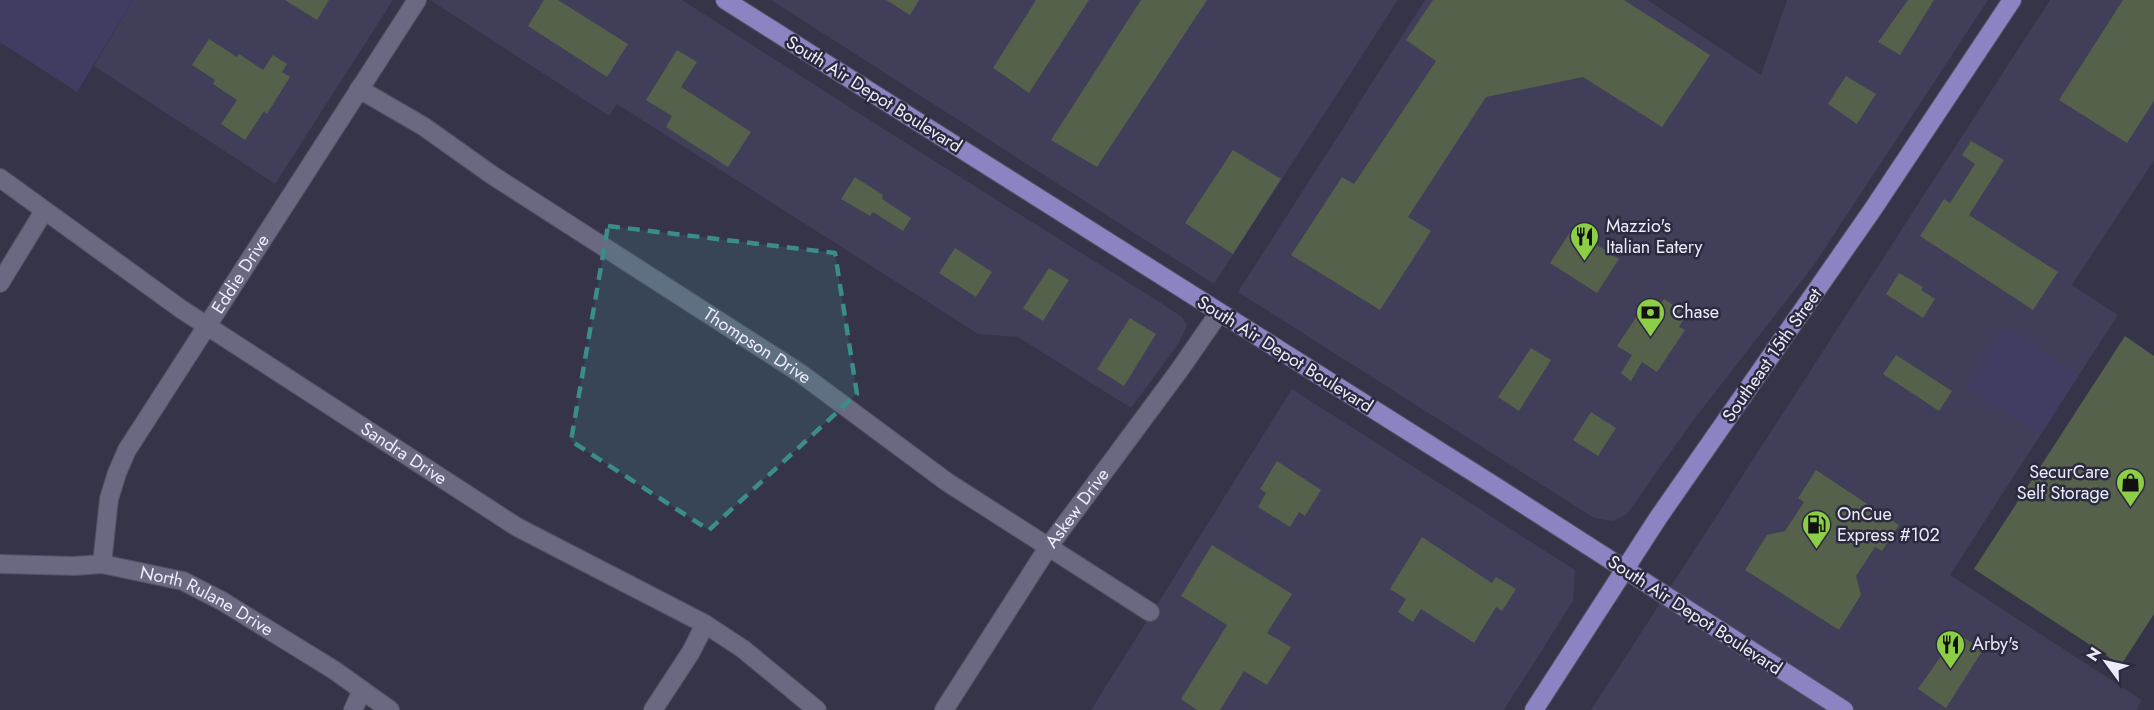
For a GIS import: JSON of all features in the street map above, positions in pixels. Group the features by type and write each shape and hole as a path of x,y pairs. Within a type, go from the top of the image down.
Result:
{"main road":[{"name":"South Air Depot Boulevard","path":"726,0 1844,710"},
{"name":"Southeast 15th Street","path":"1534,710 1624,569 1873,209 2012,0"}],"street":[{"name":"Eddie Drive","path":"102,564 109,499 127,450 417,0"},
{"name":"Thompson Drive","path":"359,89 423,126 501,181 801,373 947,482 1150,612"},
{"name":"Sandra Drive","path":"0,178 207,326 517,527 705,624 742,649 817,710"},
{"path":"0,283 44,211"},
{"name":"Askew Drive","path":"945,710 1049,546 1219,313"},
{"name":"North Rulane Drive","path":"0,564 74,566 102,564 183,581 334,670 390,710"},
{"path":"653,710 691,652 705,624"},
{"path":"353,710 362,690"}],"highlighted area":[{"path":"608,226 835,253 857,394 709,530 571,441"}],"shaded area":[{"path":"0,0 133,0 77,92 0,42"},
{"path":"133,0 393,0 275,184 94,66"},
{"path":"430,0 682,0 1158,301 1182,317 1187,325 1179,343 1131,408 1018,337 978,334 617,104 609,116"},
{"path":"771,0 1398,0 1214,284"},
{"path":"1425,0 1647,0 1761,75 1787,0 1988,0 1814,265 1692,422 1627,514 1612,521 1594,518 1238,292"},
{"path":"2050,0 2154,0 2154,160 2072,285 2118,315 1950,575 2142,700 2136,710 1591,710"},
{"path":"2004,327 2079,375 2040,435 1965,388"},
{"path":"1292,389 1575,570 1573,601 1504,710 1091,710"}],"building":[{"path":"285,0 329,0 317,20"},
{"path":"544,0 558,0 628,44 607,77 528,26"},
{"path":"886,0 919,0 910,15"},
{"path":"1036,0 1089,0 1029,93 993,68"},
{"path":"1141,0 1207,0 1097,167 1051,140"},
{"path":"1433,0 1624,0 1710,55 1662,127 1583,77 1486,97 1408,217 1431,231 1380,310 1291,255 1342,177 1354,184 1436,61 1406,40"},
{"path":"1908,0 1934,0 1900,55 1878,42"},
{"path":"2123,0 2154,0 2154,101 2127,143 2059,100"},
{"path":"209,39 237,57 239,54 263,70 273,55 287,64 282,72 290,77 267,114 264,111 245,140 221,124 237,100 213,84 215,80 192,65"},
{"path":"677,50 697,62 681,87 751,132 728,167 666,127 672,116 646,100"},
{"path":"1846,76 1876,94 1857,124 1828,104"},
{"path":"1971,141 2004,160 1969,215 2058,272 2033,310 1920,236 1944,199 1950,203 1975,164 1962,155"},
{"path":"1233,150 1281,179 1233,254 1185,223"},
{"path":"855,177 883,195 882,199 911,218 903,231 873,212 870,216 841,199"},
{"name":"Mazzio's Italian Eatery","path":"1572,229 1619,259 1597,293 1550,263"},
{"path":"955,248 992,272 976,297 939,273"},
{"path":"1049,268 1069,280 1043,321 1023,308"},
{"path":"1899,273 1923,287 1921,290 1935,299 1923,318 1886,294"},
{"name":"Chase","path":"1664,299 1681,310 1677,317 1683,320 1679,327 1685,330 1657,372 1642,362 1631,381 1621,373 1632,355 1617,346 1645,304 1650,307 1653,301 1660,305"},
{"path":"1130,318 1156,334 1124,386 1097,369"},
{"path":"2125,336 2154,356 2154,614 2121,665 1974,569"},
{"path":"1531,348 1551,360 1519,411 1498,397"},
{"path":"1896,355 1952,391 1939,411 1883,374"},
{"path":"1591,412 1616,428 1598,456 1573,440"},
{"path":"1277,461 1321,490 1305,516 1299,512 1290,527 1258,507 1266,493 1260,489"},
{"name":"OnCue Express #102","path":"1816,470 1899,525 1882,551 1875,547 1856,576 1861,595 1839,630 1745,570 1767,535 1785,531 1804,502 1798,498"},
{"path":"1422,537 1492,583 1496,577 1516,589 1502,611 1496,607 1474,643 1421,609 1413,622 1398,612 1406,599 1390,589"},
{"path":"1212,545 1292,594 1267,633 1291,647 1267,685 1244,671 1220,710 1197,710 1181,699 1227,625 1181,596"},
{"name":"Arby's","path":"1957,633 1983,650 1946,708 1918,689"}],"place":[{"name":"Mazzio's Italian Eatery","path":"1585,262"},
{"name":"Chase","path":"1651,338"},
{"name":"SecurCare Self Storage","path":"2130,508"},
{"name":"OnCue Express #102","path":"1816,550"},
{"name":"Arby's","path":"1951,670"}]}
